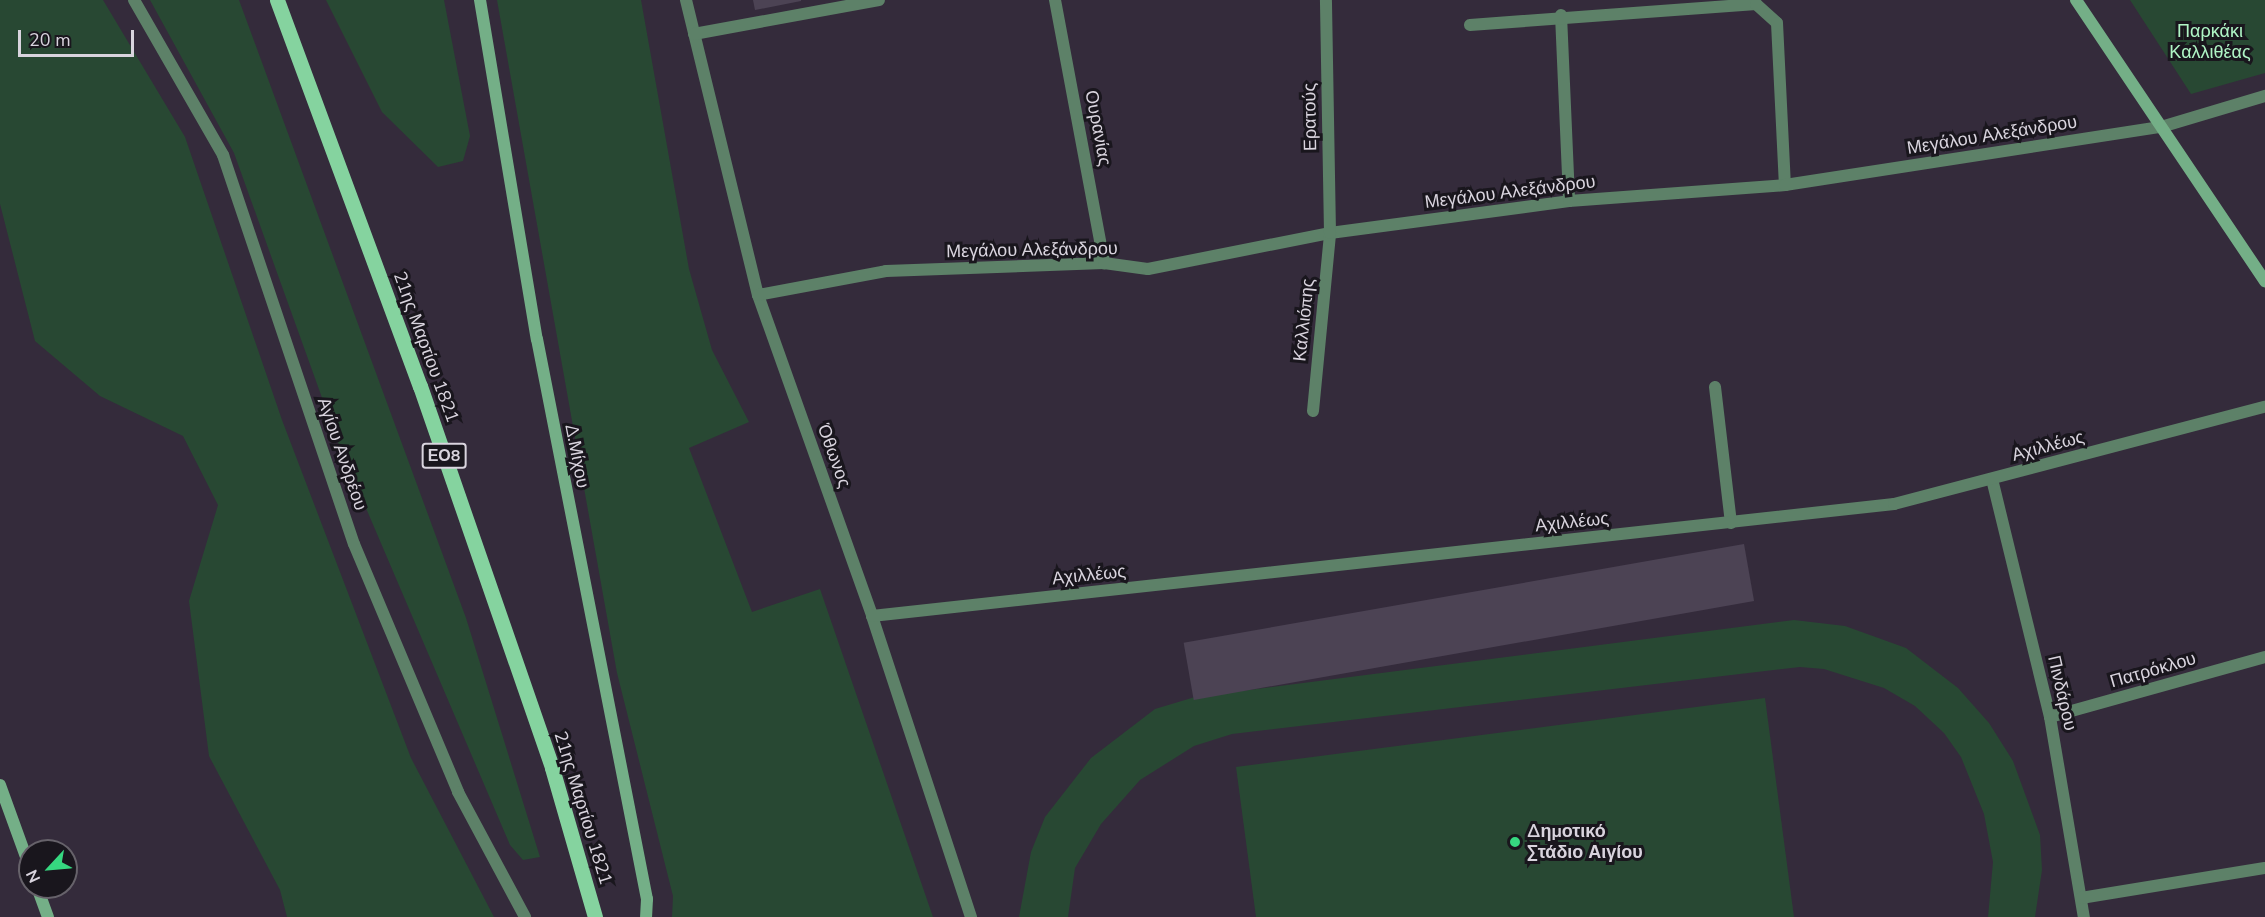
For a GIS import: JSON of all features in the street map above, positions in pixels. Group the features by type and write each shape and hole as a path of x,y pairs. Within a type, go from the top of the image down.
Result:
{"main road":[{"name":"21ης Μαρτίου 1821","path":"277,0 420,386 552,768 595,917"}],"street":[{"name":"Αγίου Ανδρέου","path":"134,0 162,53 223,155 354,544 458,792 525,917"},
{"name":"Δ.Μίχου","path":"480,0 537,339 647,899 646,917"},
{"name":"Όθωνος","path":"686,0 758,296 872,616 971,917"},
{"path":"694,34 879,0"},
{"name":"Ουρανίας","path":"1055,0 1104,263"},
{"name":"Ερατούς","path":"1326,0 1330,233"},
{"path":"2076,0 2265,281"},
{"path":"1470,25 1561,15 1756,3 1777,23 1785,185"},
{"path":"1561,15 1569,201"},
{"name":"Μεγάλου Αλεξάνδρου","path":"758,296 886,271 1104,263 1148,269 1330,233 1569,201 1785,185 2161,128 2265,96"},
{"name":"Καλλιόπης","path":"1313,411 1330,233"},
{"path":"1715,387 1731,523"},
{"name":"Αχιλλέως","path":"872,616 1894,504 2265,407"},
{"name":"Πινδάρου","path":"1992,479 2050,717 2084,917"},
{"name":"Πατρόκλου","path":"2050,717 2265,657"},
{"path":"0,785 20,839"},
{"path":"2081,898 2265,868"},
{"path":"41,899 48,917"}],"green space":[{"path":"0,0 103,0 185,137 282,420 411,758 494,917 287,917 280,890 209,756 189,601 218,505 183,436 100,396 35,341 0,204"},
{"path":"150,0 239,0 466,618 540,857 523,860 510,845 339,445 234,153"},
{"path":"326,0 444,0 470,136 463,161 438,167 382,112"},
{"path":"497,0 641,0 689,269 712,350 749,422 689,448 752,612 820,589 933,917 672,917 673,896 617,673"},
{"name":"Παρκάκι Καλλιθέας","path":"2130,0 2265,0 2265,73 2191,94"},
{"path":"1794,620 1845,626 1906,648 1958,688 1989,723 2013,761 2040,835 2042,870 2035,917 1988,917 1993,862 1984,814 1961,757 1944,733 1915,706 1884,688 1824,669 1800,667 1232,734 1194,746 1140,780 1101,824 1075,868 1068,917 1019,917 1031,852 1045,817 1091,758 1155,709 1195,697"},
{"name":"Δημοτικό Στάδιο Αιγίου","path":"1765,698 1794,917 1256,917 1236,767"}],"building":[{"path":"753,0 801,0 801,1 755,10"},
{"path":"1744,544 1754,601 1194,700 1184,643"}],"place":[{"name":"Δημοτικό Στάδιο Αιγίου","path":"1515,842"}]}
